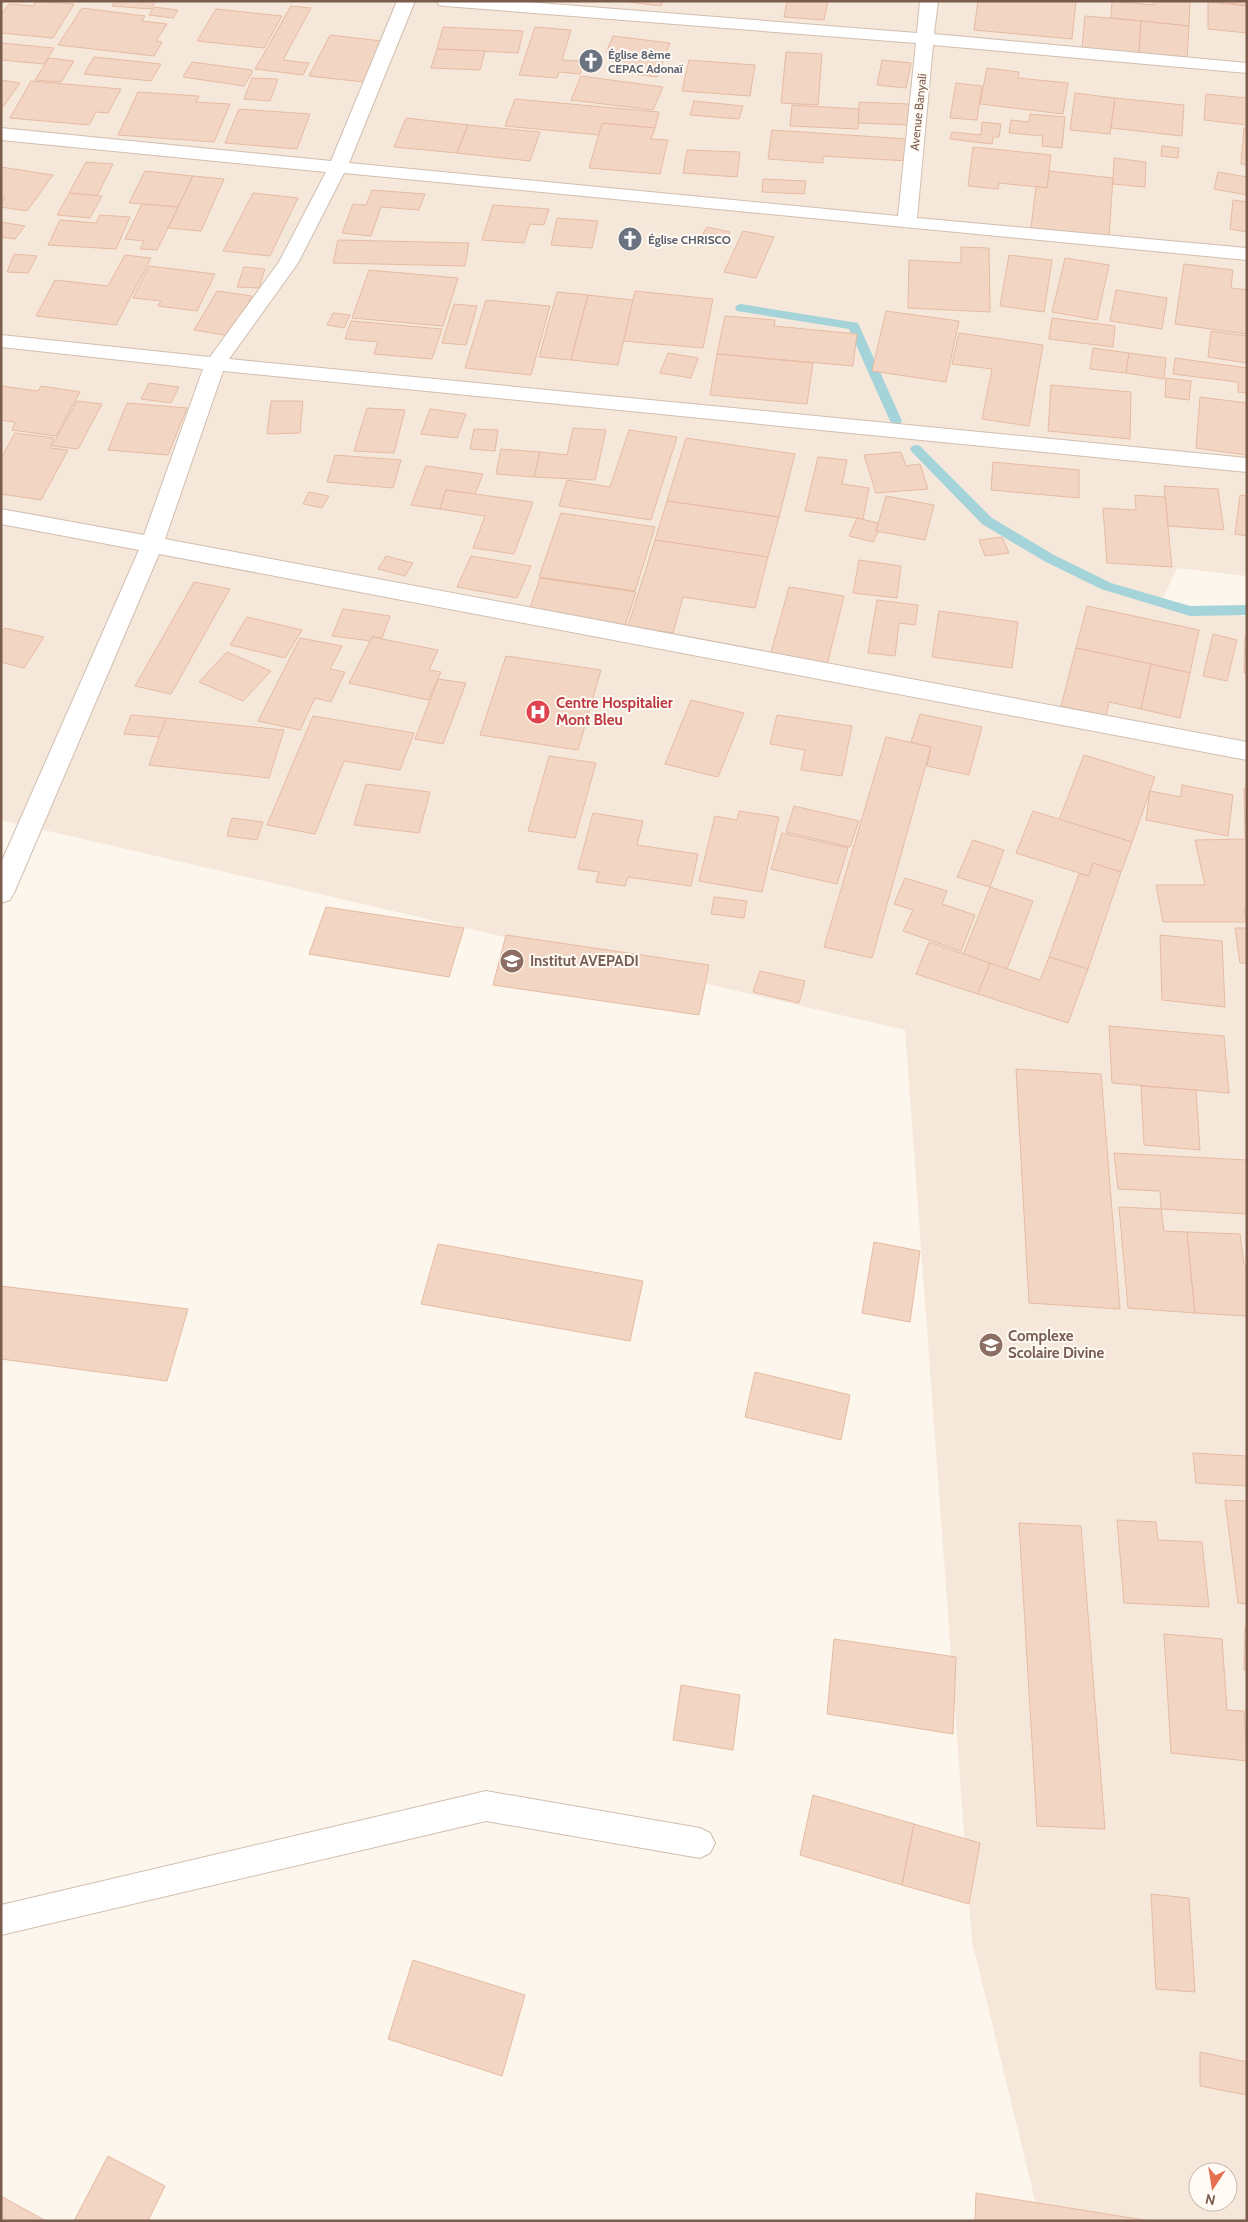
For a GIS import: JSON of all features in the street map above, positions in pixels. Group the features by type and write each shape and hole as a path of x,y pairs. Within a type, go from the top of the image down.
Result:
{"street":[{"path":"1,893 152,545 215,364 288,263 338,167 406,1"},
{"path":"445,1 926,39 1247,68"},
{"name":"Avenue Banyali","path":"907,223 929,1"},
{"path":"1,134 907,223 1247,254"},
{"path":"1,341 215,364 1247,465"},
{"path":"1,516 1247,751"}],"lane":[{"path":"1,1920 486,1806 700,1843"}],"shaded area":[{"path":"1,1 1247,1 1247,576 1177,568 1162,600 1247,617 1247,2221 1040,2221 972,1941 905,1030 1,820"}],"building":[{"path":"36,1 74,4 53,38 1,33 1,15 9,4 33,6"},
{"path":"115,1 155,1 151,9 112,6"},
{"path":"621,1 663,1 661,6"},
{"path":"787,1 828,1 824,20 784,17"},
{"path":"978,1 1076,1 1072,39 974,30"},
{"path":"1112,1 1154,5 1154,1 1190,1 1189,26 1111,18"},
{"path":"1209,1 1247,1 1247,5"},
{"path":"1208,2 1247,6 1247,33 1208,29"},
{"path":"291,6 311,8 283,60 309,63 303,75 255,69"},
{"path":"154,7 178,10 173,18 149,15"},
{"path":"82,8 145,16 142,21 167,24 156,41 162,42 154,56 58,45"},
{"path":"216,9 282,16 264,48 197,41"},
{"path":"1085,16 1141,21 1139,54 1082,48"},
{"path":"1141,21 1189,26 1187,59 1139,54"},
{"path":"443,27 523,31 518,53 437,49"},
{"path":"535,27 571,30 562,60 583,61 580,74 559,72 557,78 519,75"},
{"path":"330,35 382,41 370,65 381,66 373,83 309,76"},
{"path":"613,36 670,43 657,77 611,71 618,54 606,53"},
{"path":"1,43 54,48 44,64 1,60"},
{"path":"437,49 485,51 480,70 431,68"},
{"path":"786,52 822,54 818,105 781,103"},
{"path":"94,57 161,64 151,81 84,74"},
{"path":"49,58 74,61 61,82 35,80"},
{"path":"689,60 755,65 750,96 682,91"},
{"path":"882,60 911,63 906,88 877,85"},
{"path":"192,62 252,70 252,73 244,86 183,77"},
{"path":"987,68 1019,72 1018,78 1068,83 1063,114 980,104"},
{"path":"581,76 663,87 653,110 571,100"},
{"path":"252,78 278,79 270,101 244,99"},
{"path":"1,80 20,83 3,107 1,107"},
{"path":"31,81 121,89 108,113 96,112 89,125 10,118"},
{"path":"956,83 982,86 977,120 950,118"},
{"path":"138,92 199,96 196,102 230,104 214,142 118,135"},
{"path":"1075,93 1115,98 1110,134 1070,130"},
{"path":"1206,94 1247,98 1247,125 1204,120"},
{"path":"1115,98 1184,105 1182,136 1111,128"},
{"path":"515,99 659,112 655,128 602,123 599,135 505,126"},
{"path":"694,101 743,106 739,119 690,115"},
{"path":"859,102 909,104 908,125 858,123"},
{"path":"792,105 859,109 858,129 790,126"},
{"path":"239,109 310,114 297,149 225,143"},
{"path":"1030,114 1065,117 1062,148 1042,146 1043,136 1009,133 1011,120 1029,122"},
{"path":"406,118 468,125 457,153 394,147"},
{"path":"982,122 1001,124 999,137 993,137 992,144 950,139 952,132 981,135"},
{"path":"602,123 655,128 651,139 668,140 660,174 589,168"},
{"path":"468,125 540,132 530,161 457,153"},
{"path":"1244,128 1247,128 1247,165 1241,164"},
{"path":"772,130 908,139 907,161 823,156 823,163 768,159"},
{"path":"1162,146 1179,148 1178,158 1161,156"},
{"path":"973,147 1051,155 1047,188 999,183 998,189 968,186"},
{"path":"687,150 740,152 737,177 683,173"},
{"path":"1114,158 1146,162 1145,187 1113,184"},
{"path":"86,162 113,164 97,196 69,193"},
{"path":"1,167 53,175 27,211 1,207 5,197 1,197"},
{"path":"145,171 193,176 178,207 129,203"},
{"path":"1049,171 1113,178 1109,236 1031,228 1036,186 1047,188"},
{"path":"1218,172 1247,177 1247,195 1214,189"},
{"path":"193,176 224,179 201,231 168,228"},
{"path":"763,179 806,181 804,194 762,192"},
{"path":"372,190 425,194 419,210 381,207 371,236 342,233 353,204 366,205"},
{"path":"69,193 102,196 90,218 57,215"},
{"path":"253,193 298,198 270,256 223,251"},
{"path":"1233,200 1247,202 1247,232 1230,229"},
{"path":"142,204 178,207 157,250 140,249 144,241 125,239"},
{"path":"493,205 549,209 544,225 530,224 524,243 482,240"},
{"path":"100,215 130,217 116,249 48,245 60,220 96,223"},
{"path":"557,218 598,221 592,248 551,245"},
{"path":"1,222 25,226 15,239 1,237"},
{"path":"707,227 730,232 723,245 699,240"},
{"path":"743,231 774,237 756,278 724,272"},
{"path":"338,240 469,243 465,266 333,263"},
{"path":"961,247 989,248 990,312 908,308 909,260 961,263"},
{"path":"14,254 37,256 28,273 7,272"},
{"path":"125,255 151,258 116,325 36,316 55,280 108,286"},
{"path":"1009,255 1052,260 1044,312 1000,306"},
{"path":"1065,258 1109,265 1097,320 1052,312"},
{"path":"1184,264 1233,270 1231,288 1247,290 1247,334 1175,324"},
{"path":"149,266 215,274 197,311 158,306 161,301 133,298"},
{"path":"244,267 265,269 259,288 237,287"},
{"path":"369,270 458,278 443,326 352,318"},
{"path":"1116,290 1167,298 1162,329 1110,321"},
{"path":"217,291 252,296 230,336 194,330"},
{"path":"635,291 713,299 703,348 623,341"},
{"path":"557,292 588,295 571,360 539,357"},
{"path":"588,295 633,300 618,365 571,360"},
{"path":"486,300 550,306 531,375 465,368"},
{"path":"454,304 477,306 466,345 442,343"},
{"path":"886,311 959,321 946,382 872,371"},
{"path":"333,313 350,315 344,328 327,325"},
{"path":"725,316 775,320 774,326 857,334 853,366 717,354"},
{"path":"1052,318 1115,326 1113,347 1049,339"},
{"path":"351,321 442,329 432,359 374,354 378,342 345,339"},
{"path":"1211,331 1247,336 1247,363 1208,357"},
{"path":"959,333 1043,345 1029,426 982,419 992,369 952,364"},
{"path":"1093,348 1129,353 1126,373 1090,369"},
{"path":"668,353 698,358 691,378 660,373"},
{"path":"1129,353 1166,358 1164,379 1126,373"},
{"path":"717,354 813,363 807,404 710,395"},
{"path":"1175,358 1247,368 1247,393 1238,392 1238,382 1173,374"},
{"path":"1166,378 1191,381 1189,400 1165,397"},
{"path":"149,383 179,387 171,403 141,399"},
{"path":"1051,385 1131,392 1130,439 1048,431"},
{"path":"1,386 38,391 41,386 80,392 56,436 12,430 15,422 1,420"},
{"path":"1200,397 1247,403 1247,455 1196,448"},
{"path":"77,401 102,404 78,449 52,446"},
{"path":"271,401 303,401 300,433 267,434"},
{"path":"127,403 187,408 168,455 108,450"},
{"path":"367,408 405,410 394,453 354,451"},
{"path":"430,409 466,414 457,438 421,434"},
{"path":"573,428 606,430 595,480 534,477 540,452 567,455"},
{"path":"474,429 498,430 495,451 470,449"},
{"path":"629,430 677,437 651,520 559,506 567,480 610,487"},
{"path":"15,433 54,438 50,448 68,450 41,500 1,494 1,458"},
{"path":"686,438 795,454 779,517 667,501"},
{"path":"501,449 540,452 534,477 496,474"},
{"path":"901,452 906,466 920,464 928,489 876,493 864,455"},
{"path":"335,455 401,460 393,488 327,482"},
{"path":"818,457 847,460 842,484 869,488 863,519 805,511"},
{"path":"993,462 1079,470 1079,498 991,490"},
{"path":"426,466 483,474 475,494 446,490 440,509 411,505"},
{"path":"1164,486 1218,489 1224,530 1168,526"},
{"path":"446,490 533,502 514,554 473,548 485,516 440,509"},
{"path":"309,492 329,496 322,508 303,504"},
{"path":"1135,495 1165,497 1172,567 1107,563 1103,508 1136,510"},
{"path":"1240,495 1247,496 1247,536 1235,534"},
{"path":"886,496 934,505 925,540 876,531"},
{"path":"667,501 779,517 768,557 655,540"},
{"path":"561,513 655,527 635,591 539,577"},
{"path":"857,518 878,523 876,531 878,532 873,542 849,536"},
{"path":"1002,537 1009,553 985,556 979,540"},
{"path":"655,540 768,557 755,608 683,597 673,633 628,626"},
{"path":"386,556 413,563 405,576 378,569"},
{"path":"471,556 531,566 517,598 457,587"},
{"path":"859,560 901,566 897,598 853,593"},
{"path":"540,578 636,592 625,626 529,611"},
{"path":"194,582 230,589 171,694 135,686"},
{"path":"789,587 844,596 827,665 770,656"},
{"path":"877,600 918,605 915,625 899,623 895,656 868,653"},
{"path":"1087,606 1199,630 1190,673 1076,648"},
{"path":"343,609 390,616 382,638 372,637 371,641 332,636"},
{"path":"939,611 1018,622 1012,668 932,657"},
{"path":"247,617 302,630 285,658 230,645"},
{"path":"5,628 44,637 24,668 1,662 1,633"},
{"path":"1213,634 1237,640 1227,681 1203,676"},
{"path":"372,637 438,650 429,670 441,672 428,700 349,683"},
{"path":"1245,637 1247,637 1247,674 1244,673"},
{"path":"300,638 342,646 330,669 345,672 331,702 315,698 300,730 258,721"},
{"path":"1076,648 1151,664 1141,709 1109,702 1106,716 1061,706"},
{"path":"227,652 271,671 243,701 199,682"},
{"path":"506,656 601,670 578,750 480,735"},
{"path":"1151,664 1190,673 1180,718 1141,709"},
{"path":"438,679 466,683 443,744 415,739"},
{"path":"691,700 744,713 718,777 665,764"},
{"path":"920,714 982,727 969,775 927,766 931,747 911,742"},
{"path":"131,715 166,718 160,737 124,734"},
{"path":"777,715 852,726 842,776 801,770 805,750 770,744"},
{"path":"313,716 414,733 400,770 344,761 315,834 267,825"},
{"path":"166,718 284,730 269,778 149,765"},
{"path":"886,737 931,747 872,958 824,947"},
{"path":"1084,755 1155,777 1132,842 1059,820"},
{"path":"549,756 596,763 575,838 528,831"},
{"path":"366,784 430,792 419,833 354,825"},
{"path":"1182,785 1233,795 1228,836 1146,820 1150,791 1181,797"},
{"path":"1244,788 1247,789 1247,837 1245,837"},
{"path":"794,806 859,821 850,847 786,832"},
{"path":"739,811 779,817 762,892 699,881 715,816 737,820"},
{"path":"1033,811 1132,842 1121,872 1093,863 1089,876 1016,853"},
{"path":"593,813 643,821 637,845 698,854 691,886 628,877 625,886 596,882 599,872 578,869"},
{"path":"232,818 263,822 257,840 227,836"},
{"path":"782,833 848,848 837,884 771,869"},
{"path":"1247,839 1247,910 1244,910 1247,922 1163,922 1156,885 1205,885 1195,840"},
{"path":"973,840 1004,850 990,887 957,877"},
{"path":"1093,863 1121,872 1088,969 1049,957 1079,874 1089,876"},
{"path":"905,878 947,891 942,904 975,915 961,951 903,931 913,910 894,904"},
{"path":"990,887 1033,901 1007,969 963,955"},
{"path":"714,897 747,901 744,918 711,914"},
{"path":"326,907 464,928 449,977 309,954"},
{"path":"1235,928 1247,928 1247,963 1240,963"},
{"path":"506,935 709,965 699,1015 493,985"},
{"path":"1160,935 1222,941 1225,1007 1162,1000"},
{"path":"929,942 990,963 978,994 916,974"},
{"path":"1049,957 1088,969 1068,1023 978,994 990,963 1040,980"},
{"path":"760,971 805,981 799,1003 753,992"},
{"path":"1109,1026 1224,1036 1229,1093 1112,1083"},
{"path":"1016,1069 1101,1074 1120,1309 1029,1303"},
{"path":"1141,1086 1196,1090 1200,1150 1144,1145"},
{"path":"1114,1153 1247,1160 1247,1214 1161,1209 1160,1191 1118,1189"},
{"path":"1119,1207 1161,1209 1164,1231 1187,1232 1195,1313 1128,1308"},
{"path":"1187,1232 1240,1234 1244,1264 1247,1265 1247,1316 1195,1313"},
{"path":"874,1242 920,1251 910,1322 862,1313"},
{"path":"438,1244 643,1281 630,1341 421,1304"},
{"path":"1,1286 188,1309 167,1381 1,1359"},
{"path":"755,1372 850,1395 841,1440 745,1417"},
{"path":"1193,1453 1247,1456 1247,1486 1196,1483"},
{"path":"1225,1500 1247,1501 1247,1604 1238,1603"},
{"path":"1117,1520 1156,1522 1158,1540 1202,1542 1209,1607 1124,1603"},
{"path":"1019,1523 1081,1526 1105,1829 1037,1826"},
{"path":"1245,1627 1247,1628 1247,1670 1244,1670"},
{"path":"1164,1634 1222,1639 1227,1710 1244,1711 1247,1761 1171,1753"},
{"path":"834,1639 956,1657 953,1734 827,1714"},
{"path":"681,1685 740,1695 733,1750 673,1740"},
{"path":"813,1795 914,1824 902,1885 800,1855"},
{"path":"914,1824 980,1843 969,1904 902,1885"},
{"path":"1151,1894 1189,1898 1195,1992 1156,1989"},
{"path":"413,1960 525,1995 502,2076 388,2039"},
{"path":"1200,2052 1247,2062 1247,2095 1200,2086"},
{"path":"108,2156 165,2186 148,2221 74,2221"},
{"path":"976,2193 1150,2221 975,2221"},
{"path":"1,2196 46,2221 1,2221"}],"waterway":[{"path":"741,308 854,326 896,421"},
{"path":"916,449 987,521 1049,558 1106,586 1190,611 1247,610"}],"place":[{"name":"Église 8ème CEPAC Adonaï","path":"591,61"},
{"name":"Église CHRISCO","path":"630,239"},
{"name":"Centre Hospitalier Mont Bleu","path":"538,712"},
{"name":"Institut AVEPADI","path":"512,961"},
{"name":"Complexe Scolaire Divine","path":"991,1345"}]}
